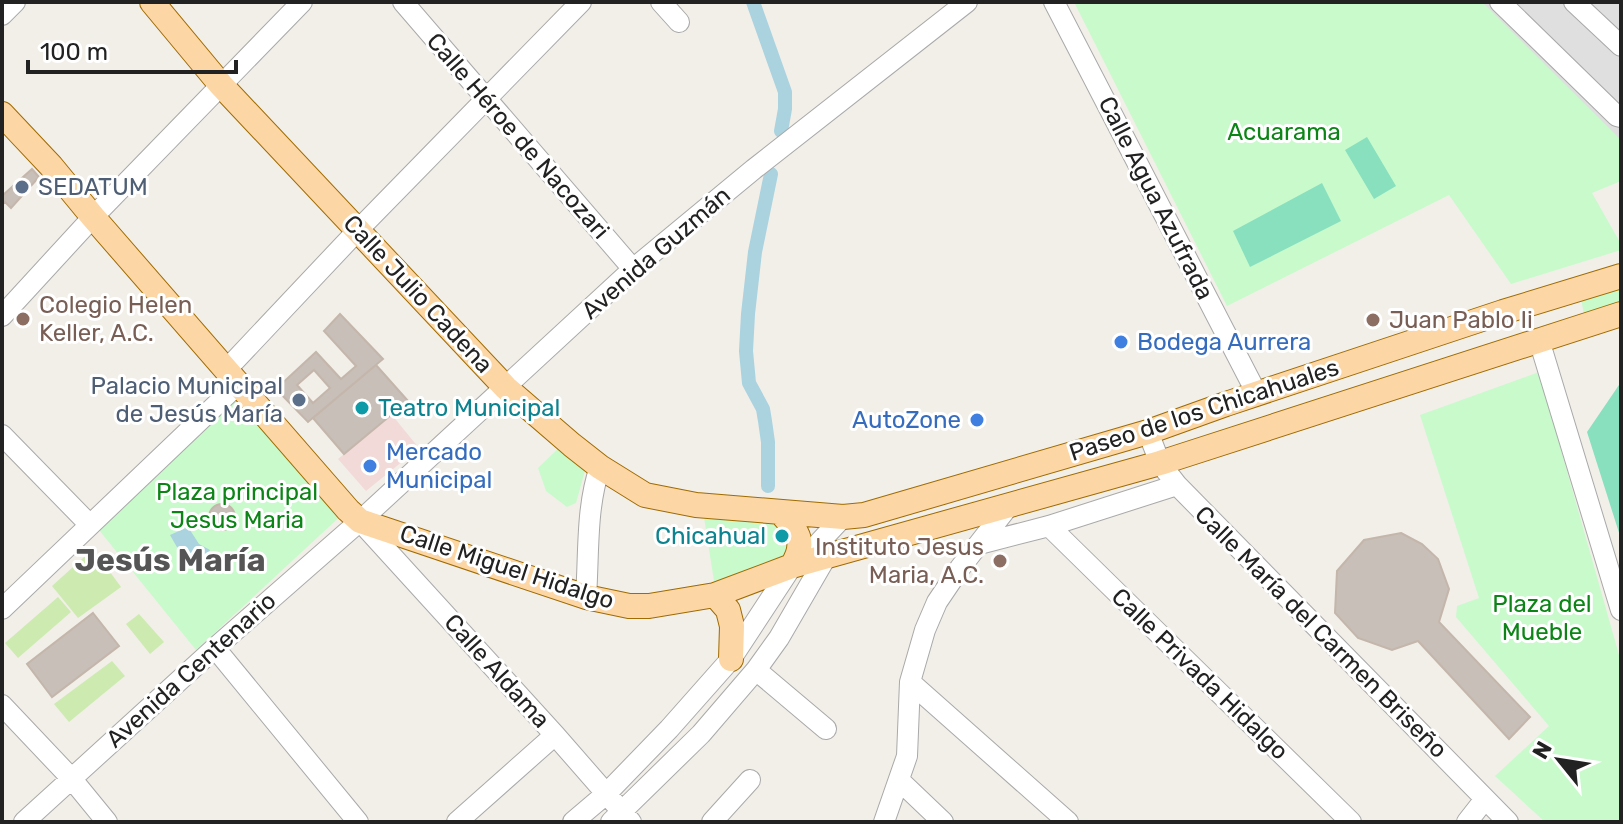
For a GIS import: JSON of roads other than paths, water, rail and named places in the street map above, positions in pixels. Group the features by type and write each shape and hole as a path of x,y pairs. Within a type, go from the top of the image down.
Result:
{"main road":[{"name":"Calle Julio Cadena","path":"152,2 221,85 506,388 572,445 645,495 696,505 782,514"},
{"path":"2,114 51,166 360,521"},
{"name":"Paseo de los Chicahuales","path":"782,514 854,516 1148,432 1503,312 1621,276"},
{"name":"Paseo de los Chicahuales","path":"792,566 1160,463 1621,314"},
{"path":"782,514 799,539 798,556 792,566"},
{"path":"854,516 852,530 855,539 863,546"},
{"name":"Calle Miguel Hidalgo","path":"360,521 586,597 629,606 649,606 715,595 792,566"},
{"path":"715,595 728,610 732,626 731,659"}],"street":[{"path":"2,15 15,2"},
{"path":"2,316 93,217 302,2"},
{"name":"Calle Héroe de Nacozari","path":"403,2 633,269"},
{"path":"2,609 232,377 358,230 581,2"},
{"path":"661,2 679,22"},
{"name":"Avenida Guzmán","path":"360,521 633,269 754,169 967,2"},
{"name":"Calle Agua Azufrada","path":"1054,2 1257,394"},
{"path":"1500,2 1621,117"},
{"path":"1574,2 1621,46"},
{"path":"1539,340 1621,610"},
{"name":"Calle María del Carmen Briseño","path":"1148,432 1160,463 1177,485 1508,822"},
{"path":"2,435 89,524"},
{"path":"586,597 591,511 600,467"},
{"path":"979,544 1049,526 1177,485"},
{"path":"884,822 907,756 910,682 925,630 937,602 1010,504"},
{"path":"573,822 606,794 731,659 792,566 854,516"},
{"name":"Avenida Centenario","path":"24,822 360,521"},
{"name":"Calle Aldama","path":"360,521 555,735 606,794 622,819"},
{"name":"Calle Privada Hidalgo","path":"1049,526 1351,822"},
{"path":"622,819 756,670 779,638 826,557"},
{"path":"215,648 358,822"},
{"path":"756,670 826,729"},
{"path":"910,682 1068,822"},
{"path":"2,705 71,778 107,822"},
{"path":"457,822 555,735"},
{"path":"712,822 750,780"},
{"path":"900,781 943,822"},
{"path":"1467,822 1485,799"}],"water":[{"path":"188,527 199,544 210,550 202,569 178,549 170,535"}],"waterway":[{"path":"753,2 785,92 781,131"},
{"path":"768,486 765,421 763,409 749,383 746,351 755,252 771,174"}],"place":[{"name":"SEDATUM","path":"22,187"},
{"name":"Colegio Helen Keller, A.C.","path":"23,319"},
{"name":"Juan Pablo Ii","path":"1373,320"},
{"name":"Bodega Aurrera","path":"1121,342"},
{"name":"Palacio Municipal de Jesús María","path":"299,400"},
{"name":"Teatro Municipal","path":"362,408"},
{"name":"AutoZone","path":"977,420"},
{"name":"Mercado Municipal","path":"370,466"},
{"name":"Chicahual","path":"782,536"},
{"name":"Instituto Jesus Maria, A.C.","path":"1000,561"}],"district":[{"name":"Jesús María","path":"170,560"}],"park label":[{"name":"Acuarama","path":"1284,132"},
{"name":"Plaza principal Jesus Maria","path":"237,506"},
{"name":"Plaza del Mueble","path":"1542,618"}]}
